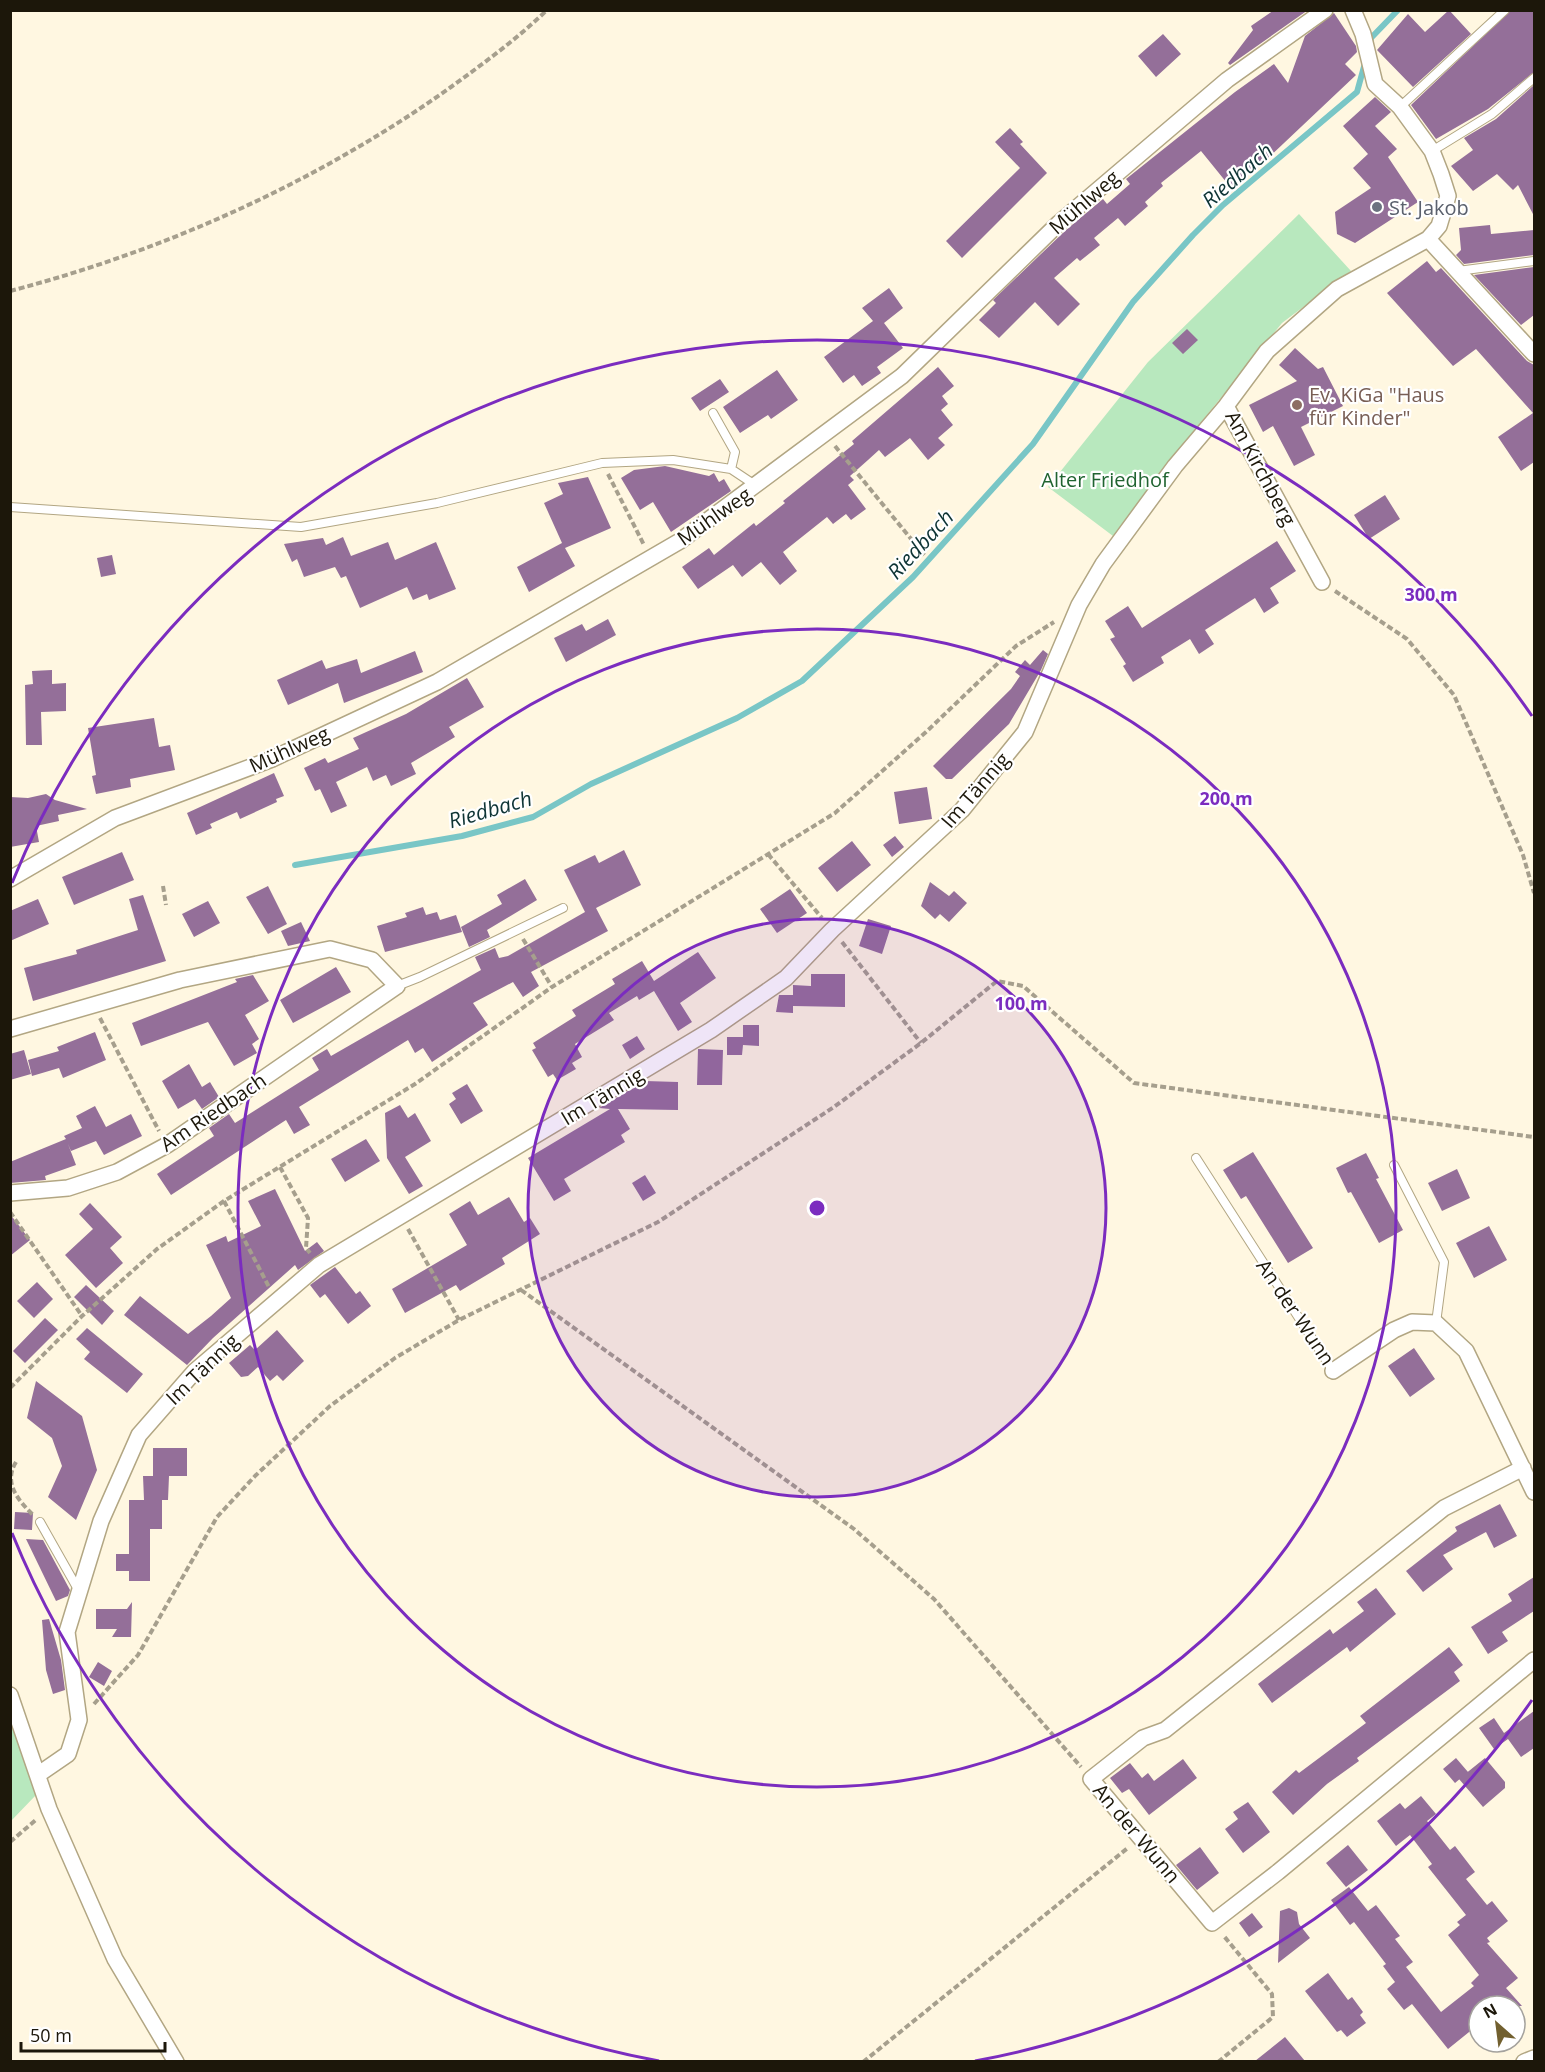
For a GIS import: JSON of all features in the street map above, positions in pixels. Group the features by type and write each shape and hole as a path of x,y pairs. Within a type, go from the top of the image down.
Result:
{"street":[{"name":"Mühlweg","path":"10,879 115,818 272,759 437,682 680,541 902,376 1059,223 1227,80 1325,10"},
{"path":"1353,10 1363,34 1375,84 1400,107 1432,151 1448,196 1439,226 1428,239 1534,354"},
{"name":"Am Kirchberg","path":"1322,582 1226,406 1268,351 1337,289 1428,239"},
{"name":"Im Tännig","path":"39,1774 68,1754 79,1720 67,1632 101,1521 139,1436 195,1371 319,1265 711,1030 786,978 832,930 962,810 1025,732 1079,604 1103,564 1175,466 1226,406"},
{"path":"10,1029 180,980 330,949 372,960 397,986"},
{"name":"Am Riedbach","path":"10,1193 78,1185 117,1172 167,1145 397,986"},
{"name":"An der Wunn","path":"1333,1371 1394,1330 1412,1322 1436,1323"},
{"path":"1436,1323 1466,1350 1534,1492"},
{"name":"An der Wunn","path":"1212,1923 1091,1779 1143,1738 1165,1730 1444,1508 1523,1468"},
{"path":"1212,1923 1278,1872 1534,1660"},
{"path":"10,1695 50,1809 115,1959 176,2061"},
{"path":"1524,2061 1534,2058"}],"lane":[{"path":"1400,107 1505,10"},
{"path":"1432,151 1492,114 1534,78"},
{"path":"1458,271 1534,261"},
{"path":"713,413 735,452 731,469"},
{"path":"10,507 301,527 438,503 602,463 673,460 731,469 757,486"},
{"name":"Am Riedbach","path":"397,986 563,908"},
{"name":"An der Wunn","path":"1196,1158 1333,1371"},
{"path":"1394,1165 1444,1262 1436,1323"},
{"path":"40,1522 79,1591"}],"path":[{"path":"10,291 84,272 180,235 267,195 395,127 522,35 547,10"},
{"path":"825,434 925,556"},
{"path":"602,463 650,557"},
{"path":"1322,582 1407,639 1454,695 1523,855 1534,893"},
{"path":"10,1388 82,1316 157,1249 224,1201 415,1084 552,987 835,813 927,732 1016,646 1079,604"},
{"path":"768,854 832,930 921,1043"},
{"path":"163,886 166,905"},
{"path":"517,930 552,987"},
{"path":"79,1720 138,1655 217,1517 255,1476 330,1406 395,1358 459,1320 658,1222 834,1107 921,1043 997,981 1023,986 1134,1083 1534,1137"},
{"path":"94,1005 167,1145"},
{"path":"280,1167 308,1218 306,1248 319,1265"},
{"path":"224,1201 276,1301"},
{"path":"10,1212 82,1316"},
{"path":"401,1216 459,1320"},
{"path":"521,1290 862,1537 934,1599 1091,1779"},
{"path":"16,1462 11,1471 11,1483 19,1502 40,1522"},
{"path":"10,1842 50,1809"},
{"path":"863,2061 1140,1838"},
{"path":"1212,1923 1272,1994 1273,2017 1218,2061"}],"green space":[{"name":"Alter Friedhof","path":"1299,214 1351,271 1282,323 1170,460 1113,536 1048,487 1148,362"},
{"path":"10,1719 36,1795 11,1821 10,1821"}],"building":[{"path":"1274,10 1308,10 1230,65 1228,63 1253,30 1251,26"},
{"path":"1449,10 1471,34 1413,87 1377,50 1408,14 1425,32"},
{"path":"1511,10 1534,10 1534,72 1488,109 1436,139 1411,105"},
{"path":"1334,13 1356,46 1357,52 1345,64 1356,75 1266,160 1231,188 1201,151 1161,183 1163,186 1145,202 1148,206 1125,226 1118,218 1094,238 1100,245 1080,261 1077,258 1054,278 1080,304 1058,326 1035,302 999,338 979,320 996,303 993,300 1066,230 1103,199 1107,204 1130,184 1126,179 1235,92 1274,64 1288,83 1305,36"},
{"path":"1163,34 1181,54 1156,77 1138,56"},
{"path":"1534,85 1534,216 1518,185 1513,190 1497,174 1473,191 1451,166 1473,150 1464,138 1496,119"},
{"path":"1375,97 1391,112 1375,126 1397,149 1388,157 1418,202 1355,243 1337,234 1335,212 1371,188 1353,168 1368,154 1343,126"},
{"path":"1010,128 1023,142 1020,144 1047,173 962,258 946,241 1020,168 995,142"},
{"path":"1490,225 1491,234 1534,230 1534,255 1464,264 1456,255 1461,250 1459,228"},
{"path":"1427,261 1436,272 1441,268 1527,361 1534,365 1534,462 1521,471 1498,437 1533,413 1476,349 1453,366 1387,293"},
{"path":"1534,267 1534,315 1521,325 1474,275"},
{"path":"889,288 903,308 884,323 903,348 877,367 881,373 862,386 854,375 843,383 824,357 873,321 862,308"},
{"path":"1187,329 1198,340 1183,354 1172,343"},
{"path":"1295,348 1318,369 1323,367 1343,406 1301,427 1315,455 1294,466 1273,426 1263,432 1249,405 1297,381 1279,365"},
{"path":"938,367 954,386 942,396 948,404 941,410 953,425 938,438 945,445 928,460 910,438 885,457 879,450 850,476 854,480 848,485 866,509 851,520 846,514 833,524 827,517 783,552 797,571 780,585 761,562 742,577 733,565 698,589 682,567 709,548 714,555 754,523 756,526 785,503 783,501 854,444 852,441"},
{"path":"777,370 798,400 771,419 768,415 740,433 723,407"},
{"path":"720,379 729,392 700,411 691,398"},
{"path":"665,466 709,476 714,473 719,482 724,479 731,491 671,532 653,502 640,510 621,478 634,470"},
{"path":"588,477 611,528 565,548 575,566 529,592 517,567 562,543 544,503 563,494 558,483"},
{"path":"1385,495 1400,519 1369,539 1354,515"},
{"path":"343,537 351,556 388,542 395,560 436,542 456,589 429,600 427,594 413,600 407,587 360,608 346,576 341,578 335,567 304,577 297,559 292,562 284,544 323,538 326,545"},
{"path":"1277,541 1296,571 1270,588 1279,603 1264,613 1255,598 1205,630 1214,644 1199,654 1190,639 1161,657 1164,663 1133,682 1123,666 1126,664 1110,639 1115,637 1105,621 1128,606 1142,628"},
{"path":"112,555 116,574 101,577 97,558"},
{"path":"608,619 616,635 566,662 554,638 582,624 586,631"},
{"path":"1043,650 1048,654 1041,670 1009,724 952,779 946,779 933,766 1011,689 1020,676 1015,672 1025,660 1030,665"},
{"path":"415,651 423,672 344,703 338,683 288,705 277,680 322,660 326,669 357,659 361,673"},
{"path":"52,670 52,684 66,683 66,711 41,712 42,745 26,745 25,685 33,684 32,671"},
{"path":"467,678 484,707 449,727 455,737 411,763 416,774 391,786 386,775 373,781 367,767 336,782 347,806 331,813 320,789 315,791 304,768 325,758 328,763 359,749 353,738 406,714"},
{"path":"154,718 159,747 170,745 175,770 130,779 131,787 96,794 92,776 96,775 88,728"},
{"path":"274,773 284,796 276,799 277,802 240,819 237,812 210,824 212,828 196,835 187,813"},
{"path":"927,787 932,819 899,824 894,792"},
{"path":"46,794 55,800 87,809 58,815 59,821 36,826 39,842 10,847 10,797 28,798"},
{"path":"895,836 904,847 892,857 883,845"},
{"path":"852,841 871,865 837,892 818,868"},
{"path":"624,850 641,885 596,908 608,931 531,972 539,986 523,997 513,982 473,1003 488,1025 432,1062 423,1048 415,1053 408,1040 299,1107 310,1125 294,1134 286,1120 171,1195 157,1174 214,1136 209,1128 229,1114 235,1123 319,1070 312,1058 327,1049 331,1056 481,970 475,957 495,948 499,958 508,956 585,912 564,870 595,855 599,863"},
{"path":"122,852 134,880 74,905 62,877"},
{"path":"525,879 537,900 487,930 490,937 469,947 461,927 502,904 497,895"},
{"path":"930,882 949,896 954,891 967,903 949,922 940,914 935,919 921,906"},
{"path":"268,886 287,924 268,934 246,897"},
{"path":"790,889 807,913 777,933 760,909"},
{"path":"143,895 166,961 33,1001 24,968 77,954 76,950 138,930 129,899"},
{"path":"38,899 49,924 10,941 10,911"},
{"path":"208,901 220,923 194,937 182,914"},
{"path":"423,907 426,915 437,912 440,920 456,915 462,932 385,952 377,926 407,917 405,913"},
{"path":"868,919 891,926 882,954 859,946"},
{"path":"301,922 310,941 288,946 281,931"},
{"path":"698,952 716,978 680,1003 692,1022 678,1031 654,991 639,1000 637,996 609,1013 614,1020 575,1044 582,1057 572,1063 576,1069 557,1080 553,1074 548,1077 532,1050 536,1048 533,1043 576,1016 572,1010 615,984 612,979 642,961 654,981"},
{"path":"336,967 351,992 293,1023 280,1000"},
{"path":"811,974 845,974 845,1007 793,1006 793,985 811,986"},
{"path":"253,975 269,1001 245,1015 259,1039 252,1044 257,1053 234,1066 208,1022 141,1046 132,1023 237,982 235,979"},
{"path":"779,995 793,995 793,1013 776,1012"},
{"path":"743,1025 759,1025 759,1046 743,1045 742,1055 727,1055 727,1037 743,1037"},
{"path":"95,1032 106,1060 63,1078 59,1068 32,1076 28,1060 59,1051 57,1047"},
{"path":"637,1036 645,1049 630,1059 622,1045"},
{"path":"698,1049 723,1050 722,1085 697,1085"},
{"path":"24,1050 31,1074 10,1080 10,1054"},
{"path":"189,1064 202,1087 210,1082 219,1097 202,1109 195,1099 178,1109 162,1081"},
{"path":"645,1081 678,1082 678,1110 618,1109 630,1129 621,1135 625,1142 564,1179 571,1191 554,1201 528,1158 610,1109 599,1108"},
{"path":"467,1084 483,1111 461,1124 449,1104 456,1099 452,1093"},
{"path":"400,1105 408,1118 415,1113 431,1141 405,1157 423,1186 409,1194 387,1158 385,1113"},
{"path":"95,1106 106,1127 131,1114 142,1136 104,1155 96,1141 71,1151 68,1144 76,1165 45,1176 46,1180 10,1183 10,1162 66,1139 64,1136 82,1128 76,1116"},
{"path":"366,1139 380,1161 345,1182 331,1159"},
{"path":"1253,1152 1313,1248 1288,1263 1246,1196 1241,1199 1223,1170"},
{"path":"1366,1153 1379,1178 1376,1179 1403,1230 1379,1243 1351,1192 1348,1193 1336,1168"},
{"path":"1457,1169 1470,1198 1442,1211 1428,1183"},
{"path":"645,1175 656,1193 643,1201 632,1183"},
{"path":"275,1189 305,1251 317,1242 324,1251 298,1270 295,1265 213,1338 187,1365 124,1315 140,1296 188,1334 211,1316 231,1298 206,1245 226,1236 228,1242 261,1226 248,1201"},
{"path":"509,1197 524,1222 530,1218 540,1234 502,1258 505,1264 460,1291 456,1285 405,1313 392,1289 467,1245 449,1214 470,1201 478,1215"},
{"path":"90,1203 122,1237 110,1248 123,1263 96,1288 65,1255 93,1229 79,1214"},
{"path":"10,1214 30,1240 10,1256"},
{"path":"1489,1226 1507,1260 1474,1278 1456,1243"},
{"path":"335,1267 356,1294 360,1291 371,1306 348,1324 325,1294 320,1298 310,1285"},
{"path":"37,1282 53,1299 34,1318 17,1301"},
{"path":"86,1285 114,1311 102,1325 74,1297"},
{"path":"45,1318 58,1330 25,1363 13,1351"},
{"path":"87,1328 143,1374 127,1393 84,1359 90,1352 76,1339"},
{"path":"277,1330 304,1361 283,1381 277,1375 270,1381 258,1367 248,1376 241,1377 229,1363 250,1345 255,1350"},
{"path":"1414,1348 1435,1379 1410,1397 1388,1366"},
{"path":"36,1381 82,1416 97,1470 76,1520 48,1497 62,1466 52,1438 27,1418"},
{"path":"153,1448 187,1448 187,1476 169,1476 168,1500 162,1500 162,1529 150,1529 150,1581 129,1581 129,1571 116,1571 116,1554 129,1554 129,1500 144,1500 143,1476 153,1476"},
{"path":"1500,1504 1517,1536 1494,1548 1486,1532 1443,1555 1453,1569 1423,1592 1406,1571 1457,1531 1455,1527"},
{"path":"15,1512 33,1513 32,1530 14,1529"},
{"path":"26,1539 43,1540 70,1590 68,1596 56,1601"},
{"path":"1534,1577 1534,1611 1502,1632 1508,1641 1488,1654 1471,1627 1512,1601 1508,1594"},
{"path":"1376,1588 1396,1614 1350,1652 1347,1647 1272,1703 1258,1684 1330,1629 1333,1634 1364,1611 1357,1602"},
{"path":"132,1602 131,1637 112,1637 117,1629 96,1629 96,1609 127,1609"},
{"path":"49,1619 61,1660 65,1690 53,1694 46,1670 42,1620"},
{"path":"1449,1647 1463,1665 1454,1672 1460,1681 1357,1758 1359,1761 1327,1784 1293,1815 1272,1792 1296,1770 1299,1773 1366,1723 1360,1716"},
{"path":"98,1662 112,1671 104,1686 89,1677"},
{"path":"1534,1711 1534,1748 1521,1757 1508,1739 1494,1749 1479,1728 1494,1718 1504,1733"},
{"path":"1456,1758 1468,1772 1455,1783 1443,1769"},
{"path":"1485,1758 1505,1782 1505,1788 1483,1807 1459,1779"},
{"path":"1183,1759 1197,1778 1149,1815 1129,1789 1122,1793 1110,1778 1130,1763 1142,1778 1148,1773 1154,1781"},
{"path":"1421,1796 1436,1814 1427,1821 1450,1850 1455,1846 1475,1872 1466,1879 1487,1905 1492,1901 1508,1921 1487,1938 1490,1942 1487,1943 1518,1978 1506,1988 1511,1994 1467,1994 1467,2034 1448,2049 1412,2004 1404,2010 1387,1989 1395,1982 1383,1966 1386,1964 1354,1922 1350,1925 1331,1900 1349,1887 1368,1911 1376,1905 1400,1936 1395,1939 1413,1962 1406,1967 1441,2012 1474,1986 1471,1983 1479,1975 1448,1935 1460,1925 1457,1922 1466,1915 1428,1867 1432,1864 1410,1835 1396,1846 1377,1821 1400,1803 1405,1809"},
{"path":"1248,1802 1270,1832 1243,1853 1225,1829 1238,1819 1233,1812"},
{"path":"1348,1845 1368,1870 1346,1887 1326,1863"},
{"path":"1200,1847 1219,1873 1197,1890 1176,1865"},
{"path":"1289,1908 1297,1912 1299,1924 1310,1938 1278,1963 1280,1911"},
{"path":"1252,1913 1263,1927 1249,1937 1239,1923"},
{"path":"1328,1973 1348,2000 1352,1997 1363,2012 1360,2015 1366,2023 1347,2037 1341,2030 1337,2032 1305,1991"},
{"path":"1285,2037 1305,2061 1255,2061"}],"waterway":[{"name":"Riedbach","path":"1370,44 1371,38 1398,10"},
{"name":"Riedbach","path":"295,865 462,836 533,817 591,784 737,718 802,681 913,577 1033,444 1133,302 1193,235 1223,205 1357,92 1365,63"}],"place":[{"name":"St. Jakob","path":"1377,207"},
{"name":"Ev. KiGa \"Haus für Kinder\"","path":"1297,405"}]}
